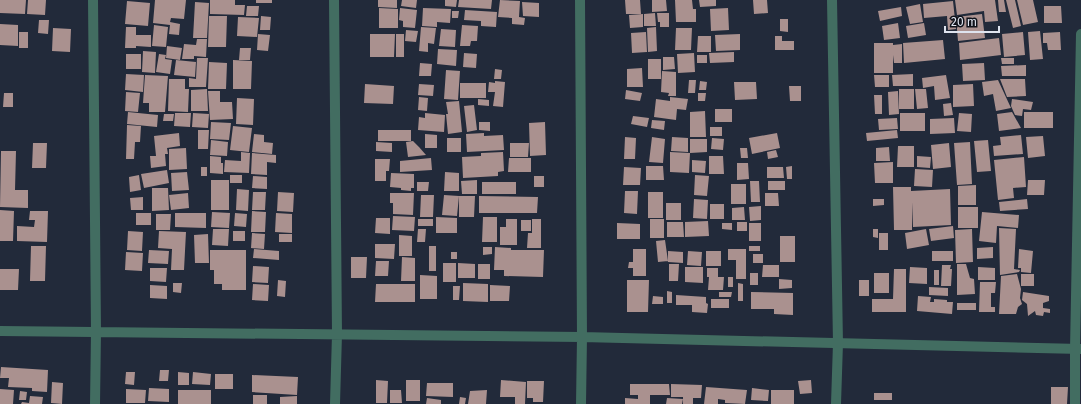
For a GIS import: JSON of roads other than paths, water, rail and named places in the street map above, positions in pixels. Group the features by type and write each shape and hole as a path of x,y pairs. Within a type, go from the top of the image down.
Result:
{"street":[{"path":"93,0 96,332 95,404"},
{"path":"334,0 337,334 336,404"},
{"path":"580,0 581,404"},
{"path":"832,0 838,343 836,404"},
{"path":"1076,404 1078,349 1081,34"},
{"path":"0,331 582,337 1078,349"}]}
